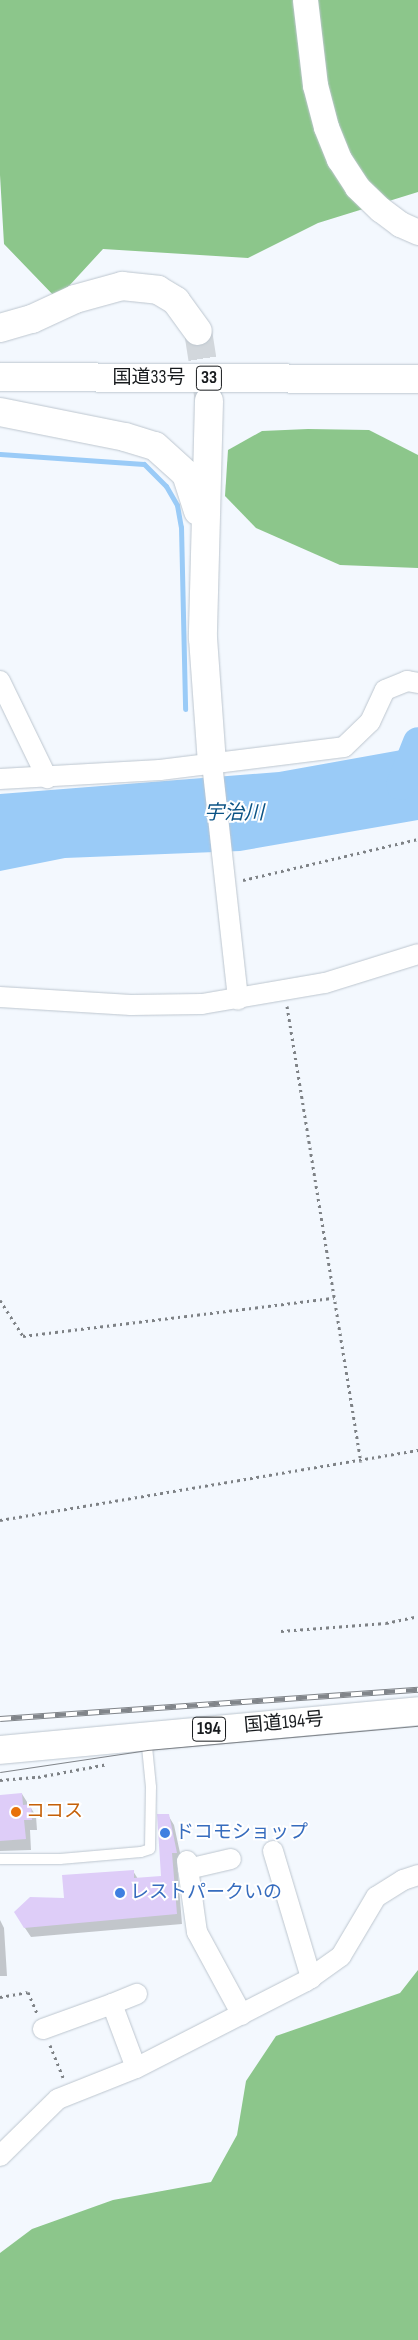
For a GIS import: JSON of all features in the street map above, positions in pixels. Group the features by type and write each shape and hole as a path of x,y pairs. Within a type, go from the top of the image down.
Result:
{"highway":[{"path":"0,328 75,299 122,286 158,290 176,301 198,331"},
{"name":"国道33号","path":"0,377 418,379"},
{"name":"33","path":"208,401 203,535 203,638 212,764"},
{"name":"33","path":"0,412 125,436 155,446 186,474 203,535"},
{"name":"国道194号","path":"0,1750 418,1711"}],"street":[{"path":"305,0 315,85 326,127 340,159 357,187 380,209 400,224 418,232"},
{"path":"0,681 47,778"},
{"path":"0,779 12,776 47,778 212,764 344,747 370,722 385,690 407,681 418,683"},
{"path":"212,764 238,1000"},
{"path":"0,997 131,1005 202,1004 284,992 418,954"},
{"path":"273,1851 311,1978"},
{"path":"231,1859 187,1865 197,1932 242,2015"},
{"path":"0,2156 58,2099 136,2068 311,1978 341,1956 376,1897 403,1880 418,1875"},
{"path":"43,2029 137,1994"},
{"path":"112,2004 136,2068"}],"lane":[{"path":"0,1859 60,1859 150,1849 151,1787 146,1736"}],"path":[{"path":"224,879 418,839"},
{"path":"284,992 361,1462"},
{"path":"0,1300 23,1336 334,1298"},
{"path":"0,1520 361,1462 418,1450"},
{"path":"281,1631 386,1623 418,1616"},
{"path":"0,1780 38,1777 111,1763"}],"green space":[{"path":"0,0 418,0 418,192 318,223 248,258 103,249 57,299 4,244 0,175"},
{"path":"308,429 369,430 418,455 418,568 340,565 256,528 225,496 228,450 262,431"},
{"path":"418,1970 418,2340 0,2340 0,2253 32,2229 113,2200 211,2182 237,2135 246,2081 276,2036 400,1993"}],"water":[{"name":"宇治川","path":"418,747 418,820 240,851 65,858 0,871 0,794 279,772"}],"building":[{"name":"ココス","path":"22,1793 23,1805 31,1804 32,1820 24,1820 26,1839 0,1841 0,1795"},
{"path":"157,1814 169,1814 177,1853 172,1853 177,1914 24,1928 14,1912 30,1897 64,1898 62,1875 134,1870 134,1878 161,1876"}],"waterway":[{"path":"0,454 144,464 166,486 177,505 181,527 185,709"},
{"path":"401,785 418,742"}],"tunnel":[{"path":"198,331 209,401"}],"tram line":[{"path":"0,1772 147,1750 418,1726"}],"railway":[{"path":"0,1719 418,1690"}],"place":[{"name":"ココス","path":"16,1812"},
{"name":"ドコモショップ","path":"165,1833"},
{"name":"レストパークいの","path":"120,1893"}]}
